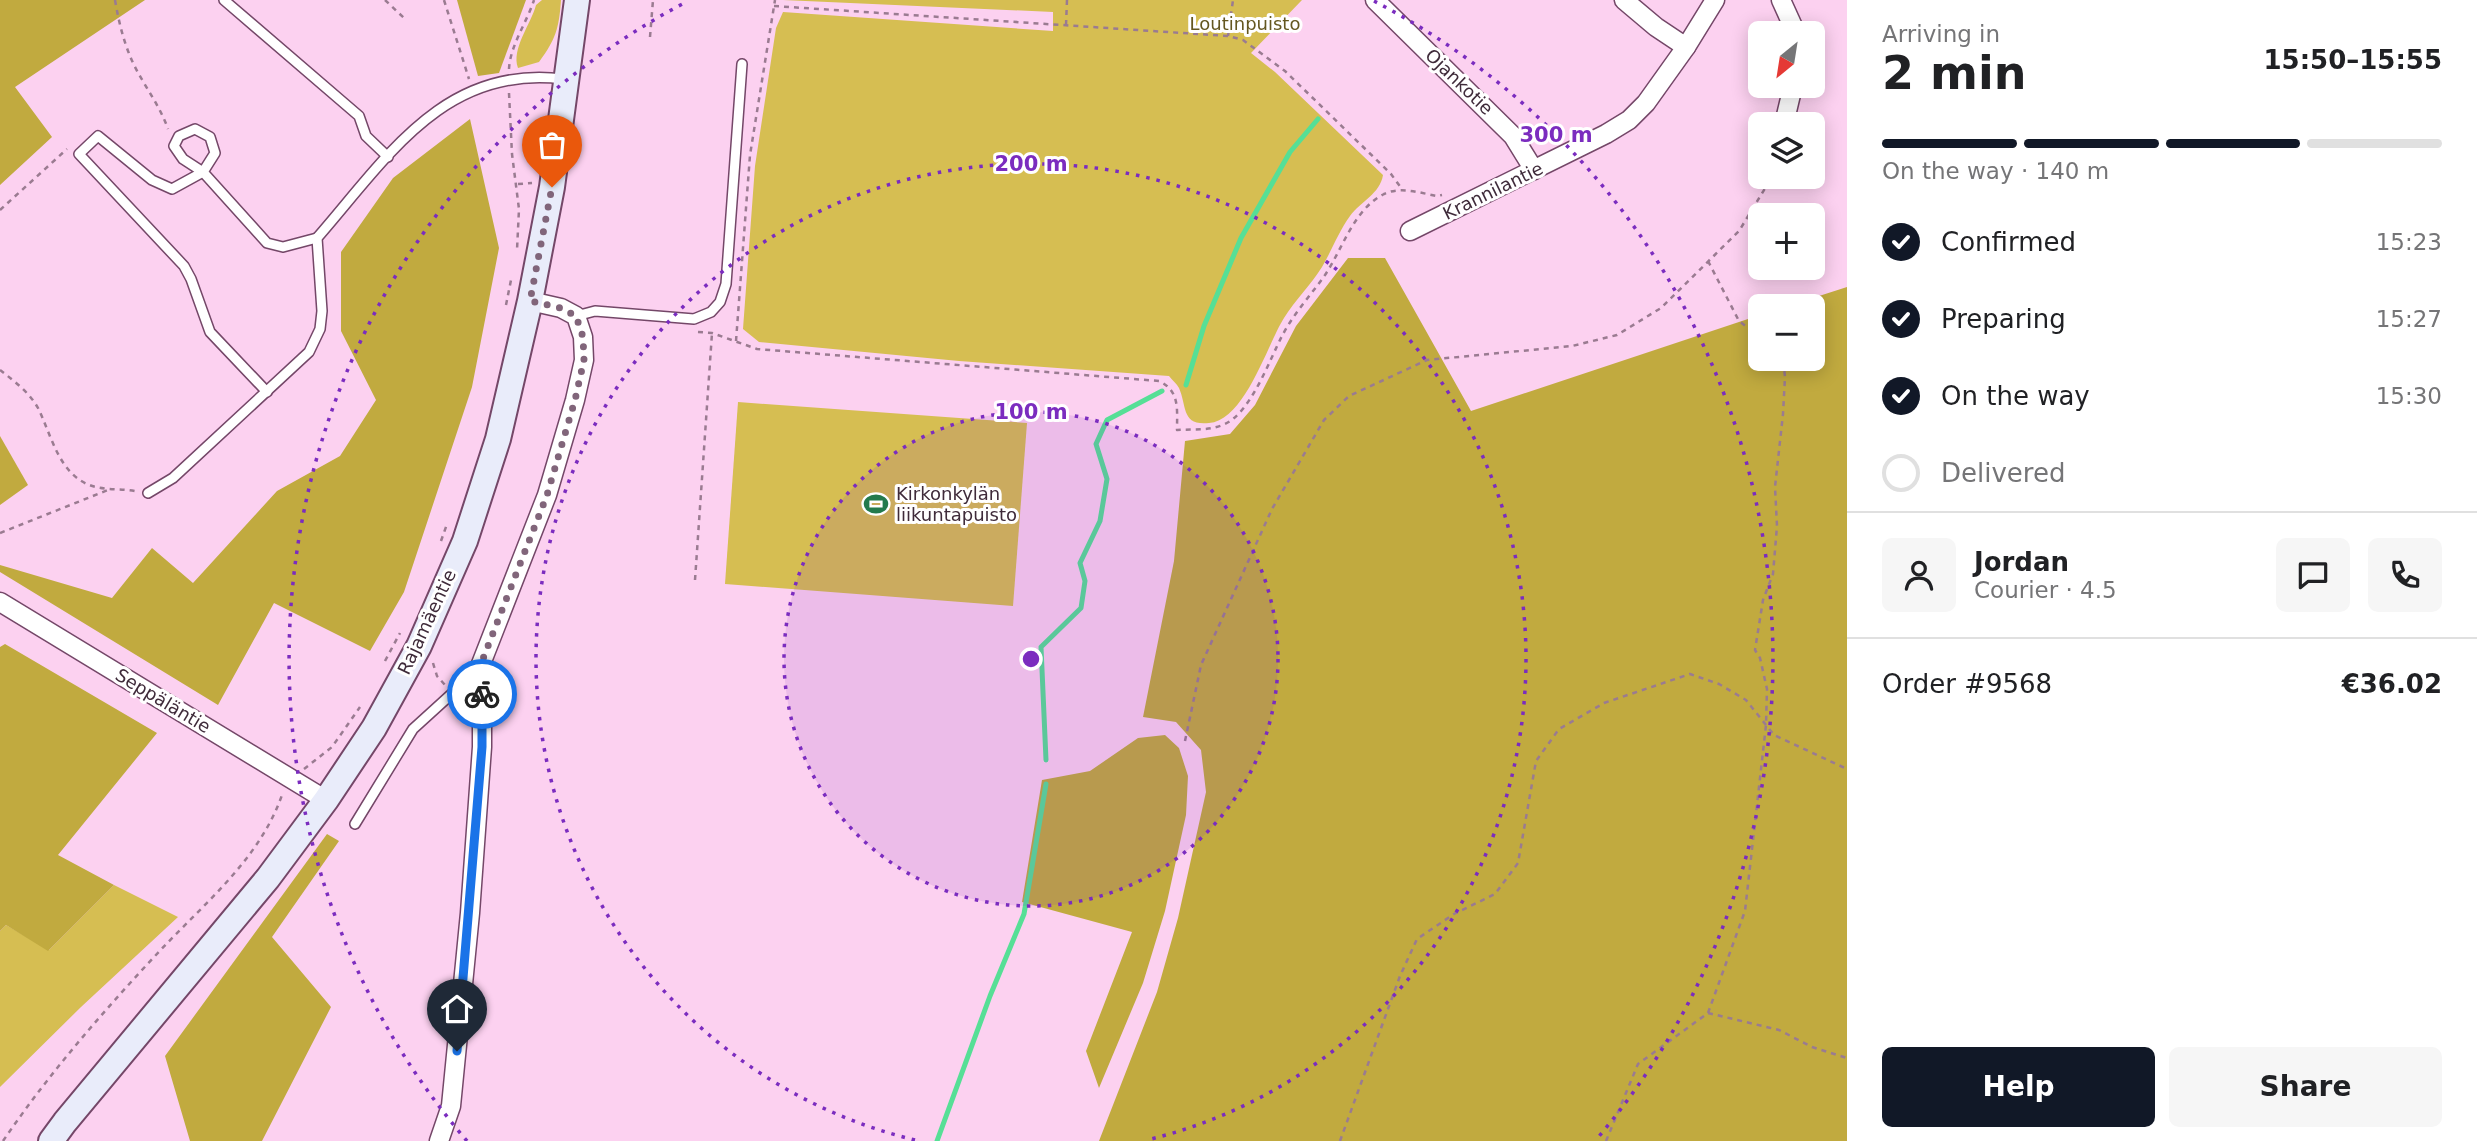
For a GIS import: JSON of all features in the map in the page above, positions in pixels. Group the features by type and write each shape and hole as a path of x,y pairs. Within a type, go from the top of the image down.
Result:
{"main road":[{"name":"Rajamäentie","path":"51,1141 73,1111 268,878 326,800 374,728 419,646 465,541 498,439 530,301 552,187 577,0"}],"street":[{"name":"Ojankotie","path":"1375,0 1513,135 1534,170"},
{"path":"1624,0 1656,27 1686,47"},
{"name":"Krannilantie","path":"1410,231 1629,120 1653,94 1715,0"},
{"path":"1781,0 1791,21"},
{"path":"439,1141 451,1106 470,913 482,747 479,669 547,495 584,360 583,337 576,316 561,308 530,301"},
{"name":"Seppäläntie","path":"0,602 326,800"}],"lane":[{"path":"224,0 359,116 366,136 388,157"},
{"path":"576,316 595,311 694,319 711,312 720,302 726,284 742,64"},
{"path":"267,392 210,332 184,266 79,154 98,136 152,180 172,189 203,172 215,153 210,137 195,129 179,136 174,146 183,159 203,172 267,243 283,247 317,238 388,157 436,109 472,89 541,76 568,79"},
{"path":"148,493 173,478 309,352 320,329 322,311 317,238"},
{"path":"355,824 413,729 479,669"}],"path":[{"path":"115,0 122,37 134,66 162,111 174,146"},
{"path":"386,0 404,18"},
{"path":"444,0 472,89"},
{"path":"517,252 518,184 512,154 510,59 534,0"},
{"path":"650,37 653,0"},
{"path":"736,341 750,155 775,0"},
{"path":"1066,25 1067,0"},
{"path":"1228,36 1233,0"},
{"path":"774,6 1228,36 1243,40 1285,71 1391,174 1402,189"},
{"path":"0,210 70,146 79,154"},
{"path":"518,184 532,183"},
{"path":"698,332 712,333 757,349 1159,381 1169,386 1175,394 1177,430 1208,429 1226,424 1239,414 1250,399 1289,323 1325,275 1360,215 1384,194 1402,189 1437,196 1447,194"},
{"path":"1185,741 1201,665 1272,509 1324,420 1349,396 1427,360 1572,346 1617,335 1661,308 1739,231 1765,189"},
{"path":"1708,261 1739,321 1748,328"},
{"path":"504,316 512,278"},
{"path":"695,580 712,333"},
{"path":"0,370 22,387 37,406 55,449 70,473 87,484 148,493"},
{"path":"1606,1141 1638,1064 1708,1013 1745,911 1766,725 1767,689 1760,658 1755,650 1763,600 1773,574 1777,526 1775,487 1783,414 1784,371"},
{"path":"0,533 109,489"},
{"path":"438,550 447,525"},
{"path":"381,670 405,624"},
{"path":"1340,1141 1400,976 1417,939 1454,914 1495,894 1518,863 1536,761 1559,729 1604,703 1690,674 1719,684 1746,700 1774,735 1847,769"},
{"path":"2,1141 60,1062 238,868 266,831 284,789 332,747 362,704"},
{"path":"1708,1013 1779,1030 1812,1047 1847,1058"}],"green space":[{"path":"542,0 561,0 556,33 539,62 518,68 519,45 536,5"},
{"name":"Loutinpuisto","path":"783,0 1302,0 1251,53 1275,72 1383,175 1381,182 1350,216 1322,267 1284,318 1244,396 1222,419 1209,423 1200,423 1189,418 1179,388 1169,376 959,361 759,342 743,329 755,166 776,28 783,12 1053,31 1053,12"},
{"name":"Kirkonkylän liikuntapuisto","path":"738,402 1027,423 1013,606 725,584"},
{"path":"114,885 178,917 0,1087 0,931 6,925 49,950"}],"shaded area":[{"path":"0,0 145,0 15,87 52,137 0,185"},
{"path":"457,0 526,0 499,73 478,76"},
{"path":"470,119 499,248 472,387 404,592 370,651 274,603 218,705 0,572 0,565 112,598 152,548 193,583 277,491 340,456 376,400 341,331 341,252 393,178"},
{"path":"1348,258 1385,258 1471,411 1748,319 1748,371 1825,371 1825,294 1847,287 1847,1141 1099,1141 1157,992 1178,918 1206,792 1201,750 1176,722 1143,717 1174,561 1185,441 1230,434 1255,405 1296,326"},
{"path":"0,436 28,485 0,505"},
{"path":"5,644 157,733 58,855 114,885 48,951 6,925 0,931 0,647"},
{"path":"1165,735 1179,748 1188,776 1186,815 1165,911 1143,983 1099,1088 1086,1051 1132,932 1022,902 1042,780 1090,771 1138,738"},
{"path":"327,834 339,841 272,937 331,1007 262,1141 190,1141 165,1056"}],"waterway":[{"path":"1186,385 1204,326 1241,238 1290,152 1318,119"},
{"path":"1046,760 1041,647 1081,608 1085,581 1080,563 1100,521 1107,479 1096,444 1107,420 1162,391"},
{"path":"937,1141 990,996 1024,914 1046,784"}],"way so far":[{"path":"482,694 479,669 486,646 547,495 584,360 583,337 576,316 561,308 530,301 552,187"}],"place":[{"name":"Kirkonkylän liikuntapuisto","path":"876,504"}],"route":[{"path":"457,1051 482,747 482,694"}]}
